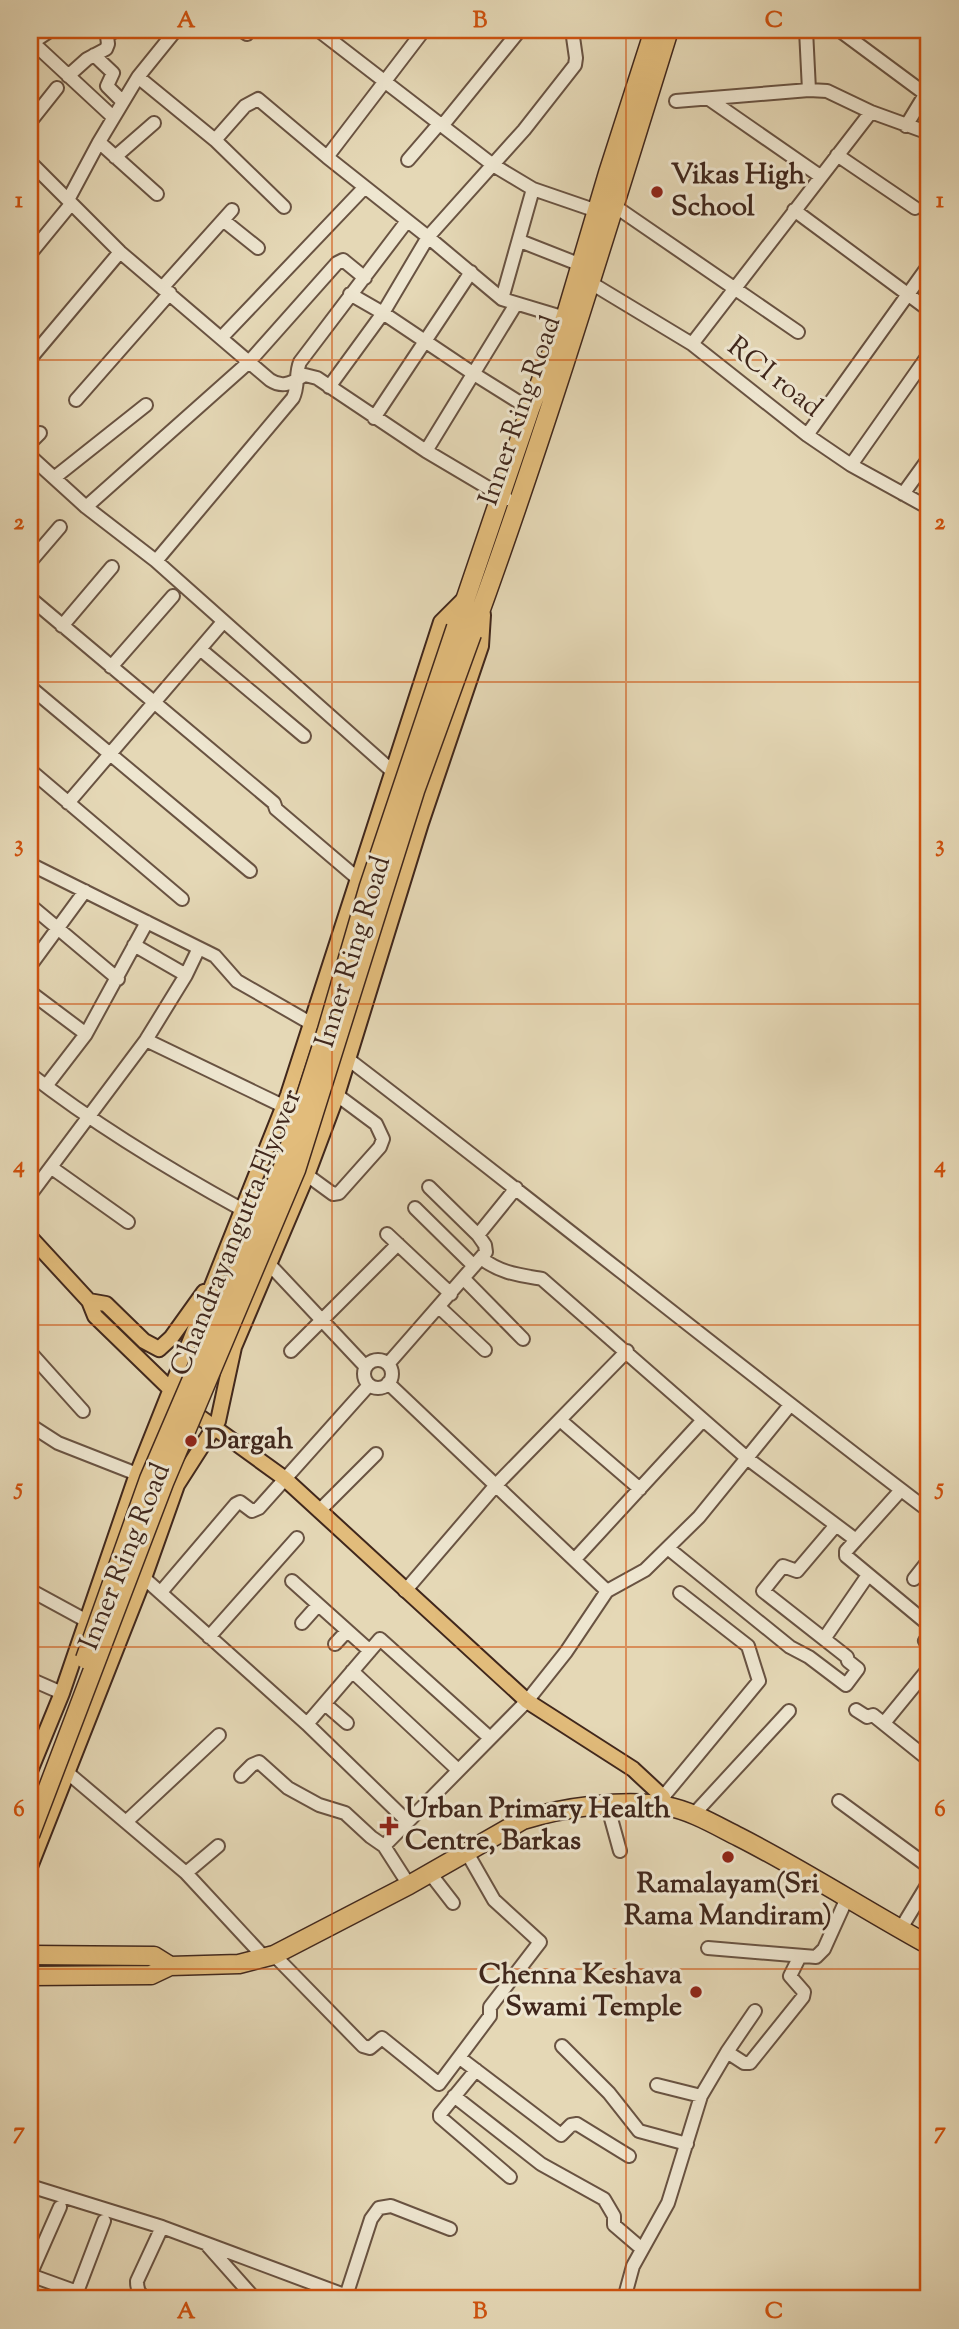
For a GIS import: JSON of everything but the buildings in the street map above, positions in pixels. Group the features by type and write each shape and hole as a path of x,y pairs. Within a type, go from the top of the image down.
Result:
{"highway":[{"name":"Inner Ring Road","path":"465,598 530,409 565,318 654,30"},
{"name":"Inner Ring Road","path":"484,603 591,283 669,30"},
{"name":"Chandrayangutta Flyover","path":"30,1835 164,1483 296,1170 464,631 465,598"},
{"name":"Chandrayangutta Flyover","path":"30,1803 149,1479 283,1167 369,886 464,631 484,603"},
{"path":"30,1976 151,1975 170,1966 239,1964 269,1956 409,1885 523,1820 607,1804 664,1802 776,1855 929,1945"},
{"path":"35,1955 154,1956 170,1966"}],"main road":[{"name":"Inner Ring Road","path":"30,1771 62,1693 137,1474 283,1106 312,1024 358,873 441,622 465,598"},
{"name":"Inner Ring Road","path":"30,1867 144,1578 177,1485 218,1421 234,1347 279,1244 337,1095 421,823 481,646 484,603"},
{"path":"89,1301 106,1304 144,1341 159,1349 204,1292 225,1241 238,1222 279,1244"},
{"path":"30,1239 89,1301 95,1316 170,1390 214,1429 284,1478 527,1702 633,1769 664,1802"}],"street":[{"path":"51,30 30,42 113,117"},
{"path":"68,76 107,47 107,36 116,30"},
{"path":"30,252 70,202 113,117 138,77 176,30"},
{"path":"318,30 494,165 533,188 597,211"},
{"path":"327,157 424,30"},
{"path":"408,160 441,125 520,30"},
{"path":"329,387 383,313 429,237 494,165 575,65 576,51 572,30"},
{"path":"806,30 809,90"},
{"path":"839,30 927,90 906,126"},
{"path":"94,55 113,74 107,86 123,102"},
{"path":"138,77 215,140 284,207"},
{"path":"30,122 57,88"},
{"path":"676,101 809,90 827,91 870,112 929,134"},
{"path":"215,140 245,106 258,99 502,299 565,318"},
{"path":"709,99 820,176"},
{"path":"692,344 870,112"},
{"path":"116,157 153,123"},
{"path":"99,142 156,194"},
{"path":"836,155 915,208"},
{"path":"30,162 120,252 278,385 310,375 426,451 518,504"},
{"path":"222,337 365,187"},
{"path":"502,299 533,188"},
{"path":"615,207 798,331"},
{"path":"76,400 232,210"},
{"path":"794,210 929,310"},
{"path":"223,220 258,248"},
{"path":"156,561 293,398 296,371 300,362 407,221"},
{"path":"520,241 581,265"},
{"path":"32,353 120,252"},
{"path":"86,507 249,362 337,263 343,260 365,278"},
{"path":"807,435 929,265"},
{"path":"374,418 471,272"},
{"name":"RCI road","path":"591,283 692,344 807,435 851,465 929,508"},
{"path":"351,294 530,409"},
{"path":"426,451 516,304"},
{"path":"851,465 929,354"},
{"path":"54,478 146,405"},
{"path":"30,443 40,433"},
{"path":"30,456 86,507 156,561 392,771"},
{"path":"904,494 929,458"},
{"path":"30,562 60,527"},
{"path":"62,626 112,567"},
{"path":"111,667 173,596"},
{"path":"30,598 274,803 276,809 358,873"},
{"path":"68,803 223,622"},
{"path":"200,649 303,736"},
{"path":"30,687 250,871"},
{"path":"30,770 182,898"},
{"path":"30,864 220,960 229,975 237,981 312,1024"},
{"path":"30,965 85,891"},
{"path":"30,905 118,979"},
{"path":"46,1086 86,1034 147,922"},
{"path":"134,945 186,975"},
{"path":"30,1195 146,1040 186,975 198,950"},
{"path":"30,992 86,1034"},
{"path":"146,1040 283,1106"},
{"path":"348,1059 929,1511"},
{"path":"30,1073 87,1117 166,1168 238,1222"},
{"path":"307,1175 328,1192 339,1193 380,1147 383,1139 376,1124 337,1095"},
{"path":"52,1168 128,1222"},
{"path":"388,1364 464,1279 487,1249 478,1235 429,1187"},
{"path":"478,1235 516,1188"},
{"path":"415,1208 478,1262 503,1271 542,1279 748,1460 856,1541"},
{"path":"387,1234 451,1294"},
{"path":"291,1350 398,1244"},
{"path":"270,1265 365,1366"},
{"path":"464,1279 523,1339"},
{"path":"439,1307 485,1350"},
{"path":"405,1591 496,1486 627,1351"},
{"path":"30,1352 83,1411"},
{"path":"376,1359 388,1364 392,1376 381,1388 369,1385 363,1375 365,1366 376,1359"},
{"path":"388,1383 607,1591"},
{"path":"161,1592 236,1504 240,1503 255,1512 369,1385"},
{"path":"384,1846 527,1702 566,1652 607,1591 645,1570 699,1517 790,1405"},
{"path":"560,1420 640,1489"},
{"path":"575,1559 703,1420"},
{"path":"30,1425 58,1443 137,1474"},
{"path":"319,1511 376,1454"},
{"path":"901,1490 846,1551 846,1556 929,1625"},
{"path":"668,1549 790,1647 809,1657 847,1685 858,1669 763,1591 783,1566 797,1571 836,1525"},
{"path":"209,1637 297,1538"},
{"path":"914,1579 929,1560"},
{"path":"824,1639 868,1575"},
{"path":"144,1578 307,1724 407,1821"},
{"path":"292,1581 370,1651"},
{"path":"30,1590 87,1621"},
{"path":"664,1802 759,1681 748,1646 680,1593"},
{"path":"302,1623 318,1605"},
{"path":"335,1644 347,1631"},
{"path":"929,1635 925,1641 929,1646"},
{"path":"307,1724 382,1640 490,1738"},
{"path":"884,1724 929,1668"},
{"path":"352,1671 458,1770"},
{"path":"30,1679 62,1693"},
{"path":"325,1703 347,1723"},
{"path":"856,1710 867,1717 873,1715 929,1760"},
{"path":"694,1814 789,1711"},
{"path":"127,1821 219,1735"},
{"path":"241,1776 259,1762 288,1788 319,1805 345,1813 384,1846 409,1885"},
{"path":"68,1773 186,1873 363,2046 370,2048 382,2038 439,2084 490,2016 490,2007 540,1942 494,1900 466,1851"},
{"path":"839,1801 929,1867"},
{"path":"607,1804 620,1851"},
{"path":"186,1873 218,1846"},
{"path":"429,1872 453,1903"},
{"path":"900,1930 929,1882"},
{"path":"708,1948 816,1957 822,1953 847,1898"},
{"path":"727,2052 744,2063 750,2063 803,1997 805,1994 790,1976 800,1956"},
{"path":"624,2299 633,2266 668,2203 702,2096 755,2011"},
{"path":"562,2046 609,2093 639,2131 687,2144"},
{"path":"460,2058 561,2135 571,2125 577,2124 629,2156"},
{"path":"476,2070 440,2117 510,2177"},
{"path":"657,2085 702,2096"},
{"path":"454,2096 541,2164 604,2199 612,2210 614,2225 642,2249"},
{"path":"30,2186 162,2227 344,2297 371,2219 379,2208 391,2206 450,2229"},
{"path":"60,2207 30,2275 77,2292 104,2221"},
{"path":"147,2299 137,2289 137,2281 162,2227"},
{"path":"206,2243 254,2299"}],"place":[{"name":"Vikas High School","path":"657,192"},
{"name":"Dargah","path":"191,1441"},
{"name":"Urban Primary Health Centre, Barkas","path":"389,1826"},
{"name":"Ramalayam(Sri Rama Mandiram)","path":"728,1857"},
{"name":"Chenna Keshava Swami Temple","path":"696,1992"}]}
